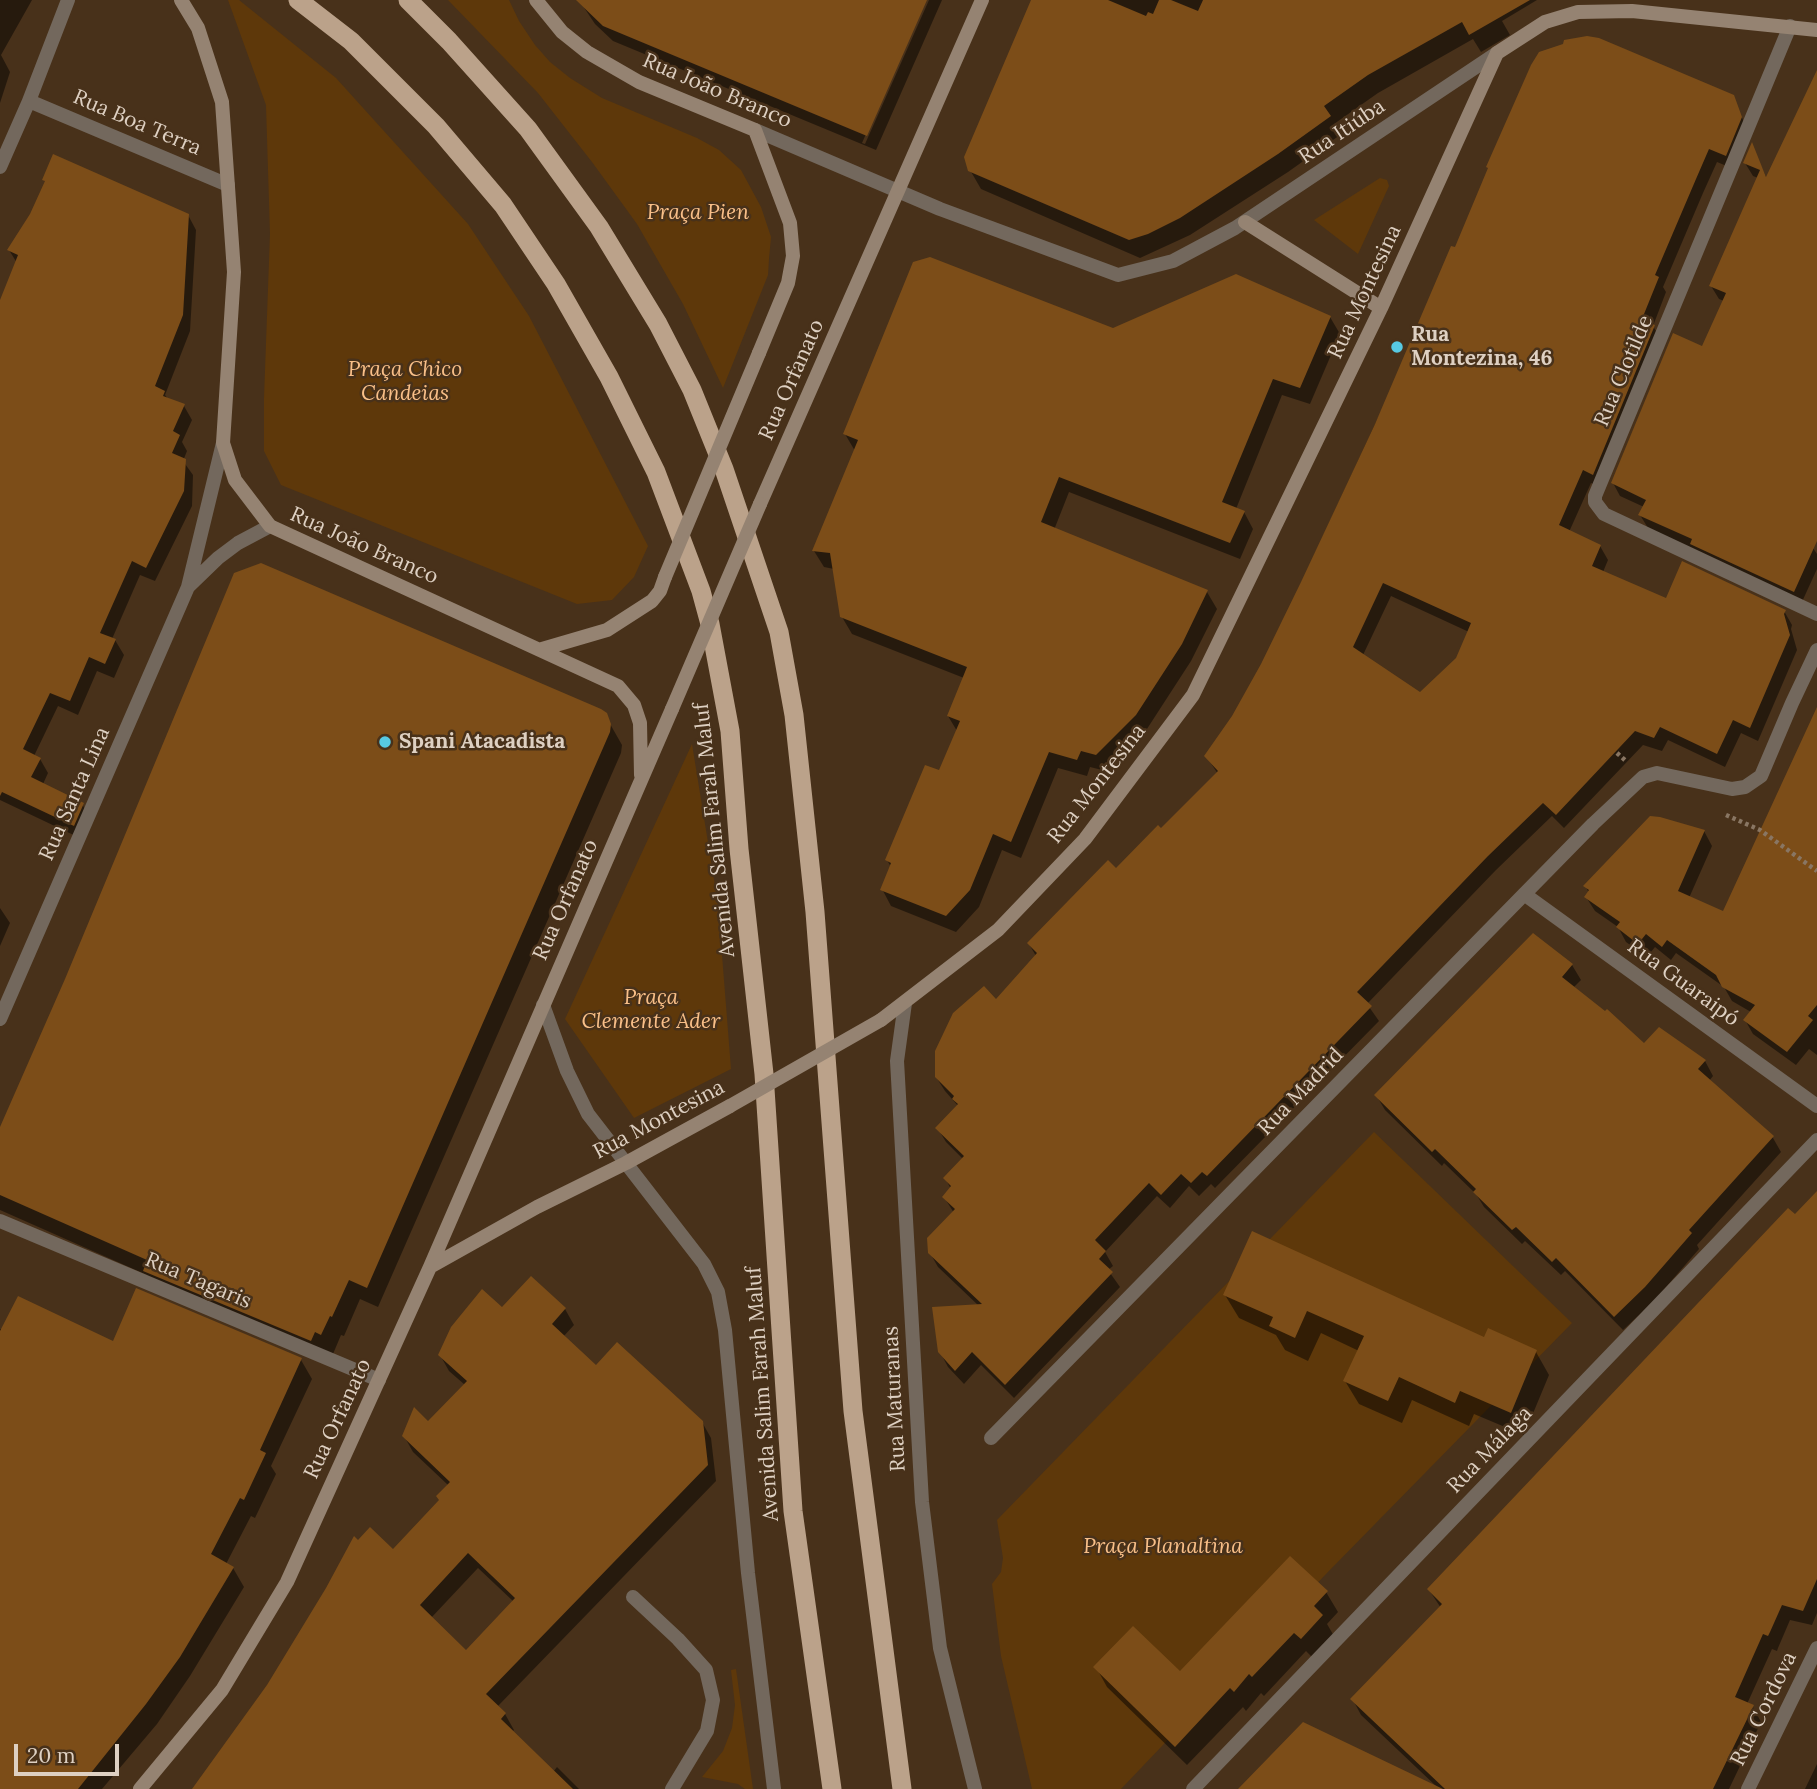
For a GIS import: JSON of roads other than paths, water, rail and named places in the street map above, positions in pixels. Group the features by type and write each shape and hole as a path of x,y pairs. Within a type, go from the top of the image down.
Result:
{"highway":[{"name":"Avenida Salim Farah Maluf","path":"298,0 351,41 436,126 503,205 556,284 609,377 656,472 701,591 710,624 730,731 739,849 764,1074 793,1511 832,1789"},
{"path":"408,0 528,128 599,227 658,324 692,390 724,469 779,632 794,715 815,912 853,1411 902,1789"}],"main road":[{"name":"Rua João Branco","path":"181,0 198,29 222,102 234,272 223,443 235,480 270,526 618,686 634,705 640,723 641,781"},
{"name":"Rua João Branco","path":"536,0 562,32 587,52 639,82 755,130"},
{"name":"Rua Orfanato","path":"140,1789 222,1690 287,1582 430,1268 760,504 982,0"},
{"name":"Rua Itiúba","path":"1497,53 1545,22 1578,12 1632,11 1817,30"},
{"name":"Rua Montesina","path":"430,1268 537,1207 626,1163 730,1106 881,1020 998,930 1085,839 1193,695 1381,309 1497,53"},
{"path":"542,649 607,630 652,601 660,591 788,283 793,256 790,223 755,130"},
{"path":"1245,222 1381,309"}],"street":[{"path":"0,167 68,0"},
{"name":"Rua Clotilde","path":"1790,26 1595,496 1595,502 1604,514 1817,614"},
{"name":"Rua Itiúba","path":"899,192 1118,275 1174,261 1245,222 1497,53"},
{"name":"Rua Boa Terra","path":"29,101 228,185"},
{"name":"Rua João Branco","path":"755,130 899,192"},
{"name":"Rua Santa Lina","path":"0,1019 188,587 223,443"},
{"name":"Rua Santa Lina","path":"188,587 228,551 270,526"},
{"name":"Rua Madrid","path":"991,1438 1524,894 1643,777 1657,773 1732,789 1755,782 1761,776 1791,703 1817,650"},
{"name":"Rua Guaraipó","path":"1524,894 1817,1106"},
{"name":"Rua Maturanas","path":"905,1003 897,1061 922,1502 940,1648 975,1789"},
{"path":"543,1005 567,1071 588,1114 704,1264 718,1292 725,1330 748,1573 774,1789"},
{"name":"Rua Málaga","path":"1193,1789 1817,1140"},
{"name":"Rua Tagaris","path":"0,1221 379,1380"},
{"path":"633,1597 678,1639 706,1670 713,1700 707,1731 672,1789"},
{"name":"Rua Cordova","path":"1748,1789 1817,1648"}],"place":[{"name":"Rua Montezina, 46","path":"1397,347"},
{"name":"Spani Atacadista","path":"385,742"}],"park label":[{"name":"Praça Pien","path":"698,213"},
{"name":"Praça Chico Candeias","path":"405,382"},
{"name":"Praça Clemente Ader","path":"651,1010"},
{"name":"Praça Planaltina","path":"1163,1547"}]}
